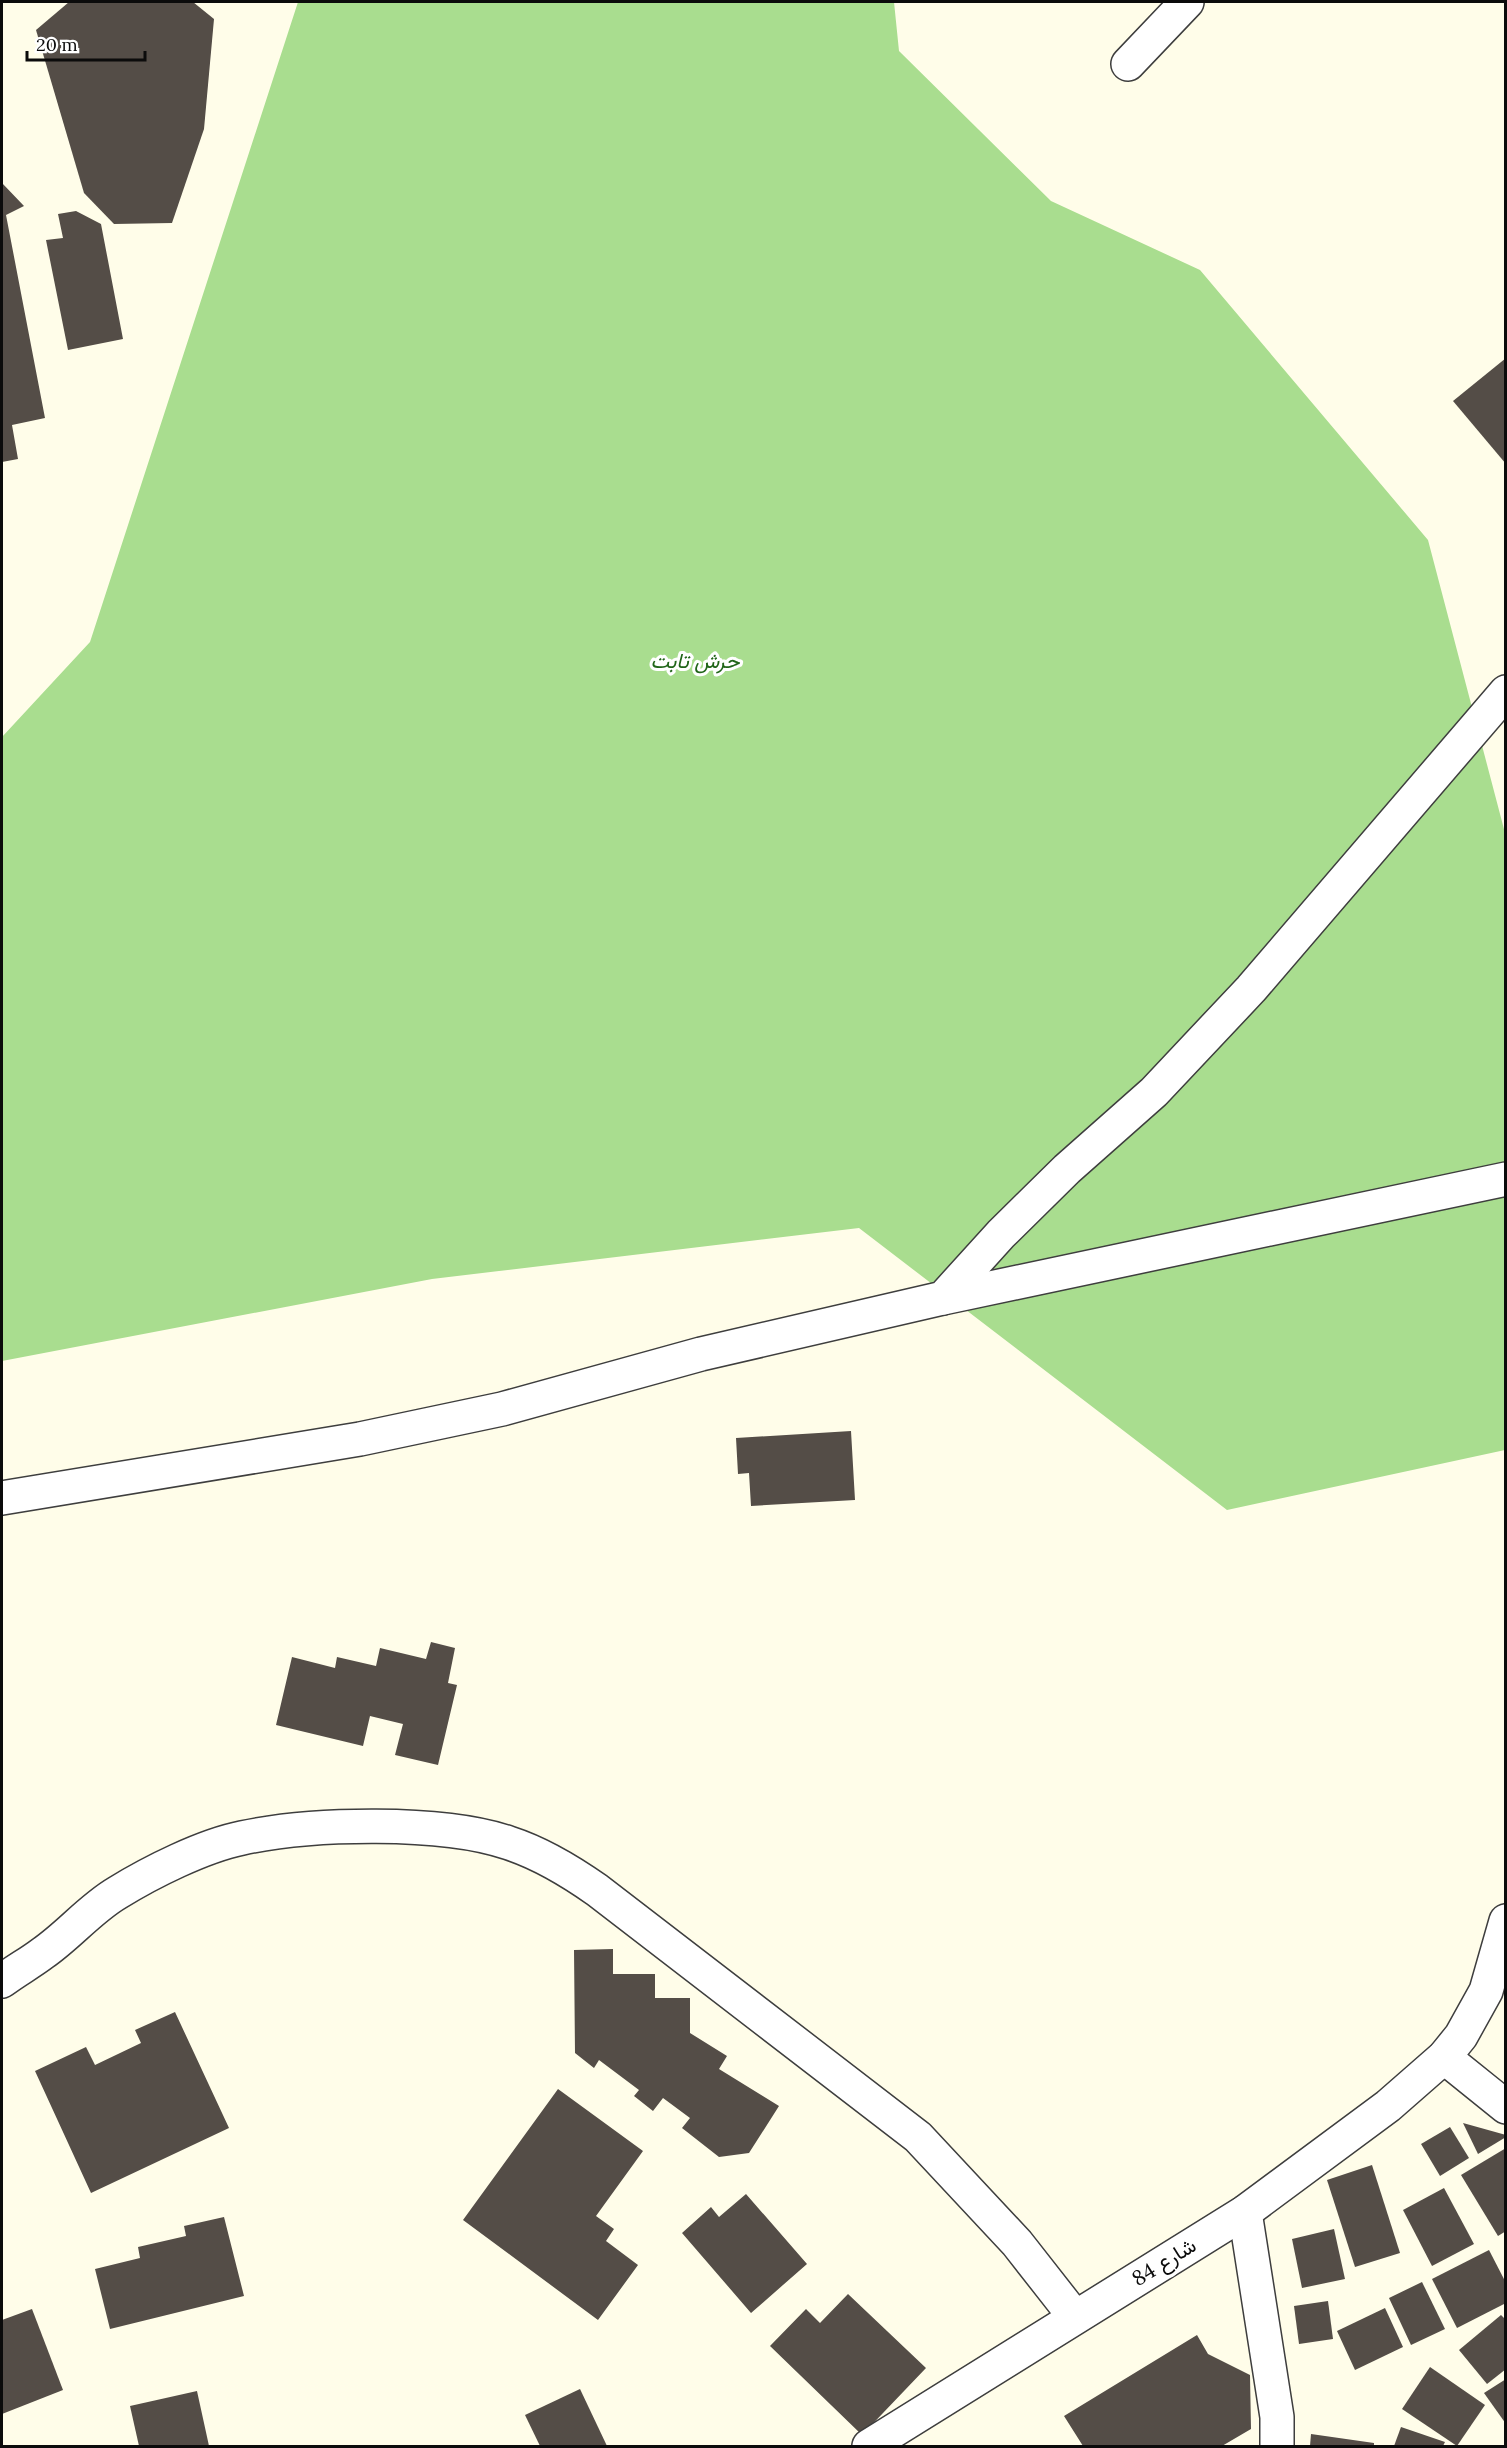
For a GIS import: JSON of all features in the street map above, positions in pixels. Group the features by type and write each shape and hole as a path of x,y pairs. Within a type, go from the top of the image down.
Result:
{"street":[{"path":"1128,64 1187,2"},
{"path":"943,1298 1000,1234 1154,1092 1251,989 1506,692"},
{"path":"2,1498 360,1439 502,1408 701,1354 943,1298 1506,1179"},
{"path":"2,1981 43,1954 116,1893 156,1872 241,1838 336,1828 425,1828 483,1836 509,1843 560,1867 597,1890 918,2137 1017,2243 1075,2317"},
{"name":"شارع 84","path":"869,2446 1245,2212 1388,2106 1444,2057 1496,1993 1506,1921"},
{"path":"1444,2057 1506,2107"},
{"path":"1245,2212 1276,2417 1277,2446"}],"green space":[{"name":"حرش تابت","path":"298,2 894,2 899,51 1051,201 1200,270 1428,540 1505,833 1505,1450 1227,1510 859,1228 432,1279 2,1361 2,737 90,642"}],"building":[{"path":"69,2 193,2 214,19 204,129 172,223 114,224 84,193 36,30"},
{"path":"2,183 24,206 6,215 45,418 12,425 18,459 2,462"},
{"path":"76,211 101,224 123,339 68,350 46,240 63,238 58,214"},
{"path":"1506,358 1506,464 1453,401"},
{"path":"851,1431 855,1500 751,1506 749,1473 738,1474 736,1438"},
{"path":"431,1642 455,1648 448,1683 457,1685 438,1765 395,1755 403,1724 370,1716 363,1746 276,1725 292,1657 335,1668 337,1657 376,1666 380,1648 426,1659"},
{"path":"613,1949 613,1974 655,1974 655,1998 690,1998 690,2033 727,2056 719,2069 779,2106 749,2153 719,2157 682,2128 690,2118 663,2098 653,2111 634,2096 639,2090 599,2060 594,2068 575,2053 574,1950"},
{"path":"175,2012 229,2128 91,2193 35,2071 86,2047 95,2065 141,2043 135,2030"},
{"path":"558,2089 643,2151 596,2216 614,2229 606,2241 638,2265 598,2320 463,2220"},
{"path":"1463,2123 1506,2135 1506,2137 1478,2154"},
{"path":"1450,2127 1469,2158 1440,2176 1421,2144"},
{"path":"1506,2148 1506,2231 1498,2236 1461,2175"},
{"path":"1372,2165 1400,2253 1355,2267 1327,2180"},
{"path":"1444,2188 1474,2244 1432,2266 1403,2210"},
{"path":"746,2194 807,2264 751,2313 682,2233 711,2207 719,2217"},
{"path":"224,2217 244,2296 110,2329 95,2269 140,2258 138,2247 186,2236 184,2226"},
{"path":"1334,2229 1345,2279 1302,2288 1292,2239"},
{"path":"1489,2250 1506,2283 1506,2303 1457,2328 1432,2279"},
{"path":"1422,2282 1445,2329 1411,2345 1389,2298"},
{"path":"848,2294 926,2368 862,2435 770,2346 806,2309 820,2323"},
{"path":"1328,2301 1333,2339 1299,2344 1294,2306"},
{"path":"1385,2308 1403,2347 1355,2370 1337,2331"},
{"path":"32,2309 63,2390 2,2414 2,2320"},
{"path":"1501,2315 1506,2320 1506,2369 1487,2384 1459,2350"},
{"path":"1197,2335 1208,2354 1250,2375 1251,2429 1222,2446 1083,2446 1064,2416"},
{"path":"1430,2367 1485,2405 1457,2446 1402,2409"},
{"path":"1506,2379 1506,2424 1484,2393"},
{"path":"580,2389 607,2446 540,2446 525,2415"},
{"path":"197,2391 209,2446 139,2446 130,2406"},
{"path":"1401,2427 1445,2442 1443,2446 1394,2446"},
{"path":"1311,2434 1374,2443 1374,2446 1310,2446"}]}
